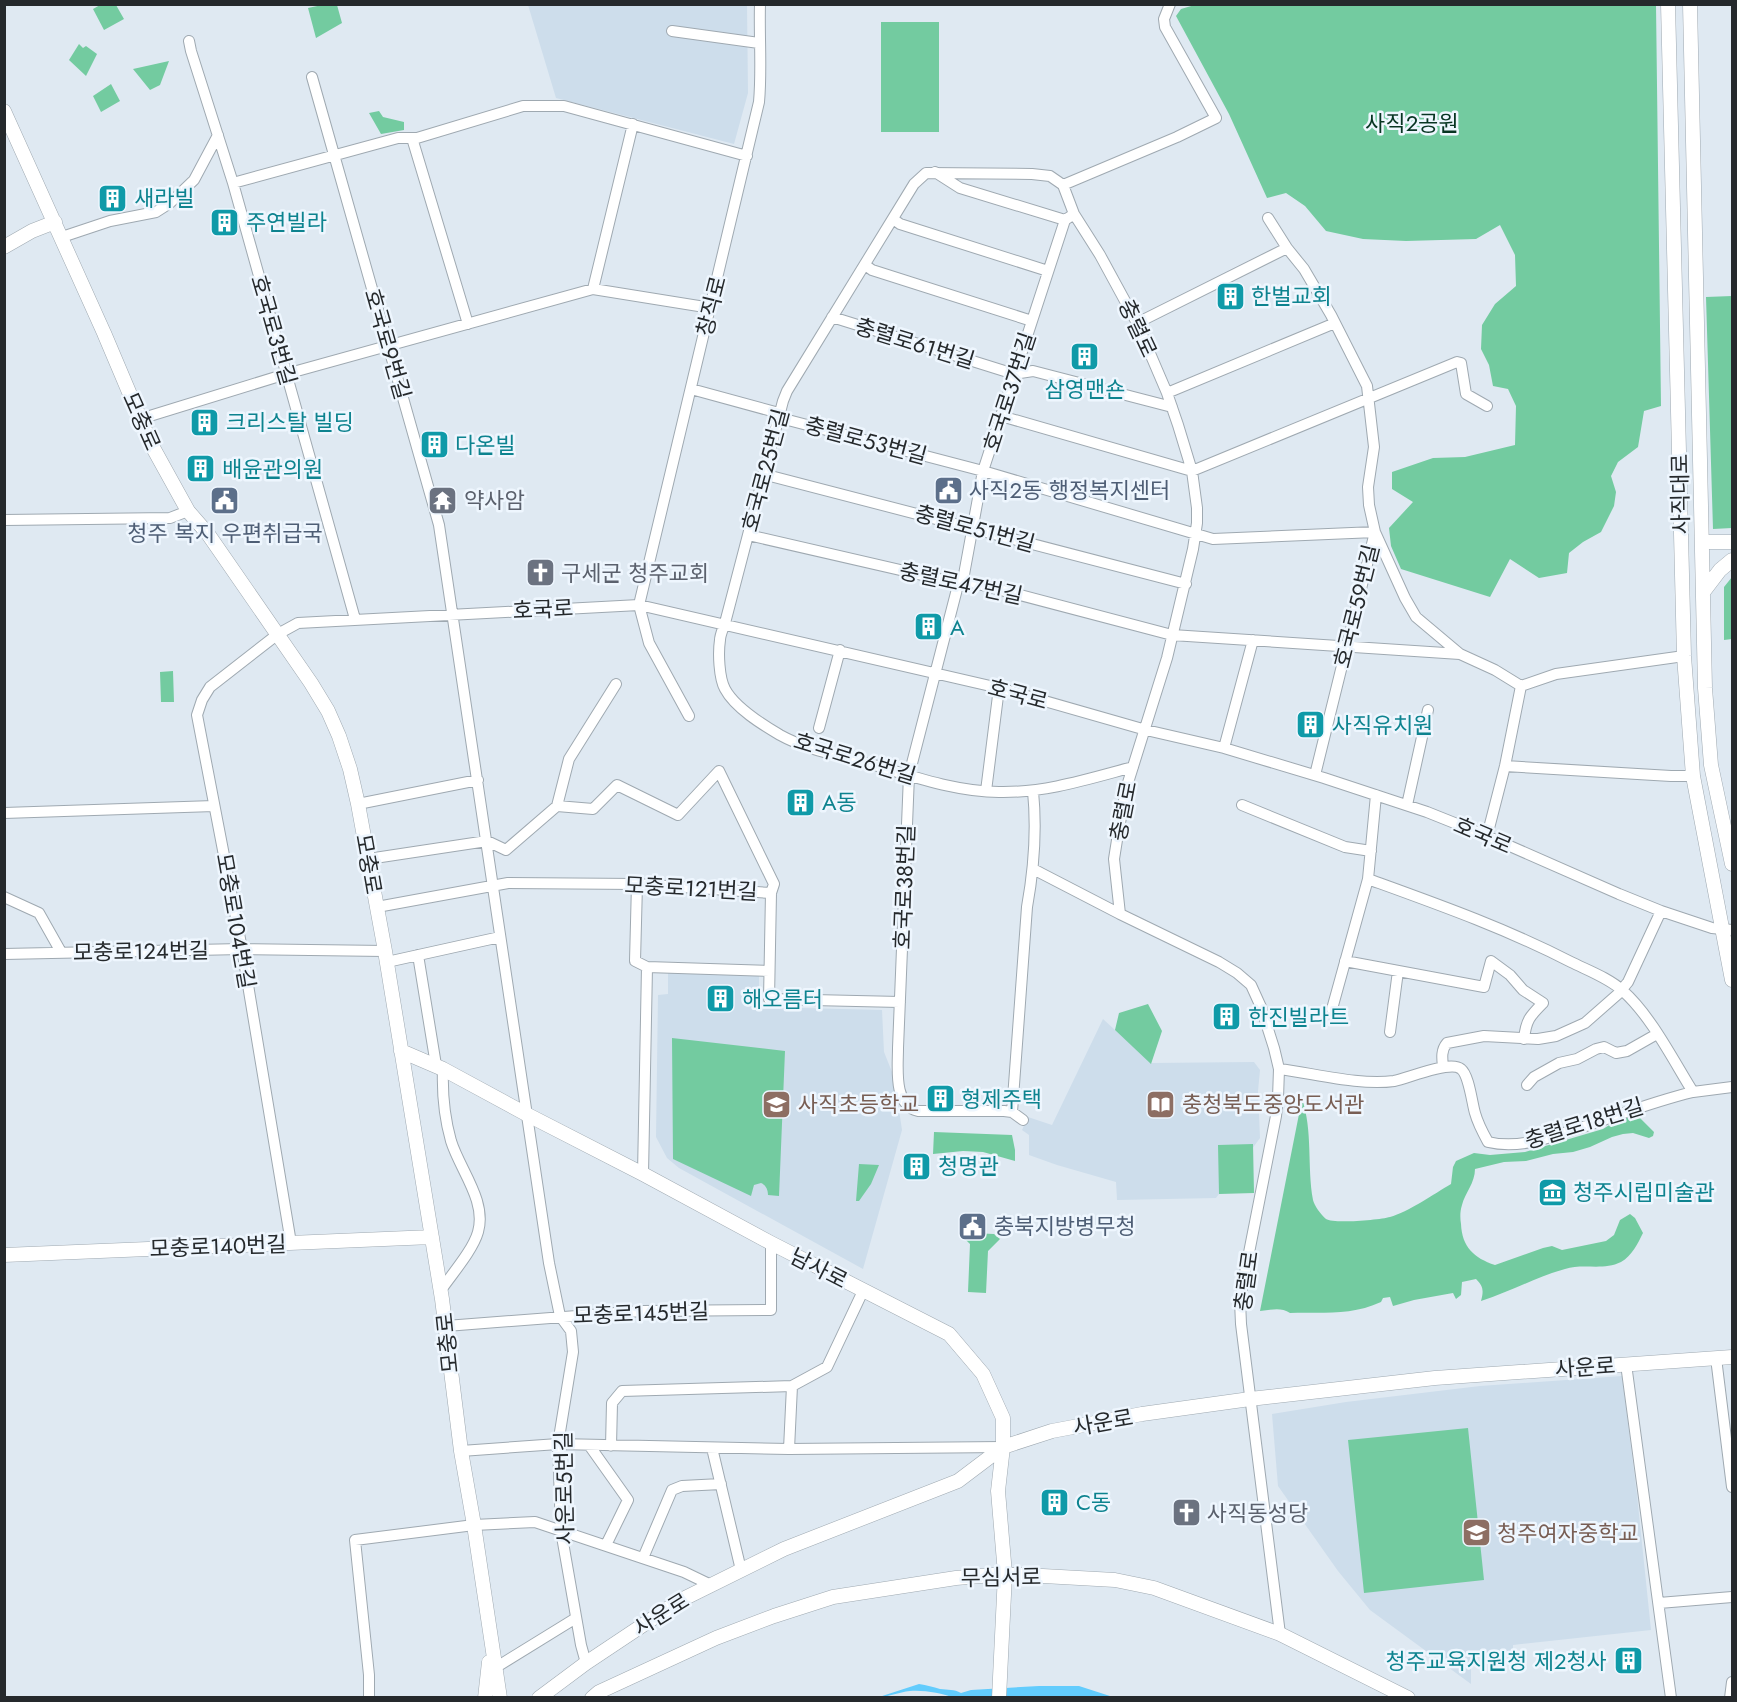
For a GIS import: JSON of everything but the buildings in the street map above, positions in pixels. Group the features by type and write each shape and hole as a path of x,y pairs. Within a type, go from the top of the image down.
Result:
{"street":[{"name":"창직로","path":"639,604 759,102 761,83 760,4"},
{"path":"934,172 1032,174 1050,176 1059,182 1177,137 1216,118 1165,27 1164,19 1170,4"},
{"name":"사직대로","path":"1668,4 1684,656 1693,776 1728,930 1732,980"},
{"name":"사직대로","path":"1690,4 1705,688 1711,765 1732,864"},
{"path":"672,31 759,43"},
{"name":"호국로3번길","path":"189,41 233,183 355,619"},
{"name":"호국로9번길","path":"312,77 439,525 500,937"},
{"path":"233,183 398,138 417,138 523,106 564,106 747,156"},
{"name":"모충로","path":"4,111 62,237 151,444 189,511 208,534 278,634 328,711 350,769 386,956 441,1290 461,1451 500,1698"},
{"path":"593,289 633,124"},
{"path":"62,237 110,221 156,213 175,200 194,180 218,135"},
{"path":"412,138 468,324"},
{"path":"934,172 960,188 1070,217"},
{"name":"호국로25번길","path":"725,623 779,413 787,391 915,184 926,173 934,172"},
{"name":"충렬로","path":"1059,182 1070,217 1100,255 1137,323 1167,393 1192,471 1197,508 1196,535 1172,635 1146,729 1126,789 1114,859 1120,914 1219,962 1246,980 1256,994 1261,1007 1279,1069 1276,1116 1240,1301 1241,1334 1280,1634"},
{"name":"호국로37번길","path":"934,673 957,589 963,580 983,471 1048,271 1070,217"},
{"name":"호국로59번길","path":"1268,218 1287,248 1304,268 1335,323 1366,386 1374,447 1368,487 1375,532 1315,775"},
{"path":"893,219 900,224 1048,271"},
{"path":"4,247 55,222"},
{"path":"1137,323 1287,248"},
{"name":"호국로37번길","path":"865,265 872,270 1032,321"},
{"path":"140,419 286,374 593,289 711,308"},
{"name":"충렬로61번길","path":"832,317 1014,374 1033,371 1172,407"},
{"path":"1167,393 1335,323"},
{"path":"1001,416 1192,471 1457,362 1461,363 1464,370 1467,394 1487,406"},
{"name":"충렬로53번길","path":"691,389 779,413 788,420 983,471 1213,539 1375,532"},
{"name":"충렬로51번길","path":"763,474 1186,584"},
{"path":"4,520 170,518 189,511"},
{"path":"1375,532 1416,617 1460,654 1495,670 1521,686"},
{"name":"충렬로47번길","path":"748,534 948,581 963,580 1172,635 1460,654"},
{"path":"1702,542 1732,542"},
{"path":"1704,591 1720,570 1732,560"},
{"path":"639,604 649,643 689,716"},
{"name":"호국로","path":"278,634 298,622 639,604 999,688 1224,748 1315,775 1407,805 1487,836 1661,911 1712,928 1728,930"},
{"name":"호국로26번길","path":"725,623 720,638 720,663 724,688 733,701 781,736 814,750 909,776 986,792 1056,788 1132,767"},
{"name":"모충로104번길","path":"278,634 210,687 197,715 242,949 291,1243"},
{"path":"1224,748 1253,640"},
{"path":"819,728 840,650"},
{"path":"1521,686 1556,674 1684,656"},
{"name":"호국로38번길","path":"934,673 909,776 898,1075 901,1093 904,1103 910,1109 918,1111 1012,1112"},
{"path":"368,859 487,841 506,850 557,806 569,759 616,684"},
{"path":"1487,836 1505,766 1521,686"},
{"path":"986,792 999,688"},
{"path":"1407,805 1428,710"},
{"path":"1505,766 1693,776"},
{"path":"557,806 593,809 617,785 678,814 719,771 774,884 771,893"},
{"path":"358,804 478,780"},
{"path":"1023,1120 1012,1112 1027,907 1033,869 1036,821 1033,791"},
{"path":"1332,1009 1368,879 1376,795"},
{"path":"1242,805 1345,847 1371,851"},
{"path":"4,813 214,806"},
{"path":"1033,869 1120,914"},
{"path":"1368,879 1506,930 1622,990 1657,1034 1693,1092 1732,1087"},
{"name":"모충로121번길","path":"377,907 508,883 637,884 771,893 770,999 900,1002"},
{"path":"637,884 635,961 647,967 769,971"},
{"path":"4,897 39,913 61,952"},
{"path":"1279,1069 1348,1080 1393,1081 1443,1067 1443,1048 1447,1043 1485,1036 1538,1039 1572,1030 1602,1009 1628,982 1661,911"},
{"name":"모충로124번길","path":"4,954 242,949 386,956 418,955 500,937"},
{"name":"사운로5번길","path":"500,937 549,1263 560,1316 571,1331 573,1352 558,1444 561,1531 586,1663"},
{"path":"418,955 439,1067 445,1120 459,1162 476,1197 480,1211 477,1234 462,1262 441,1290"},
{"path":"1346,961 1484,987 1491,961 1510,975 1523,990 1543,1003 1529,1016 1524,1039"},
{"path":"643,1174 647,967"},
{"path":"1390,1032 1398,971"},
{"path":"1527,1085 1534,1077 1559,1063 1577,1059 1604,1047 1616,1053 1627,1051 1657,1034"},
{"name":"남사로","path":"401,1051 439,1067 771,1243 949,1334 983,1374 1003,1418 1003,1447 998,1491 1005,1574 999,1698"},
{"name":"충렬로18번길","path":"1443,1067 1455,1066 1462,1069 1466,1075 1474,1112 1482,1133 1488,1142 1498,1145 1526,1143 1549,1138 1661,1100 1693,1092"},
{"name":"모충로140번길","path":"4,1255 432,1237"},
{"name":"모충로145번길","path":"446,1326 642,1311 771,1310 771,1243"},
{"path":"611,1446 612,1403 622,1391 792,1386 827,1367 863,1291"},
{"path":"1732,1346 1726,1359 1732,1487"},
{"name":"사운로","path":"539,1698 586,1663 679,1601 784,1550 958,1481 1003,1447 1052,1431 1142,1414 1250,1399 1435,1378 1726,1359"},
{"path":"1626,1364 1671,1698"},
{"path":"789,1449 792,1386"},
{"path":"461,1451 558,1444 789,1449 1003,1447"},
{"path":"589,1445 628,1500 606,1545"},
{"path":"712,1448 741,1570"},
{"path":"643,1558 672,1490 682,1486 721,1484"},
{"path":"369,1698 369,1675 355,1540 474,1525 535,1522 684,1572 711,1585"},
{"name":"무심서로","path":"592,1698 599,1692 716,1638 774,1616 833,1598 957,1578 1005,1574 1115,1580 1154,1588 1280,1634 1408,1698"},
{"path":"1659,1603 1732,1597"},
{"path":"495,1668 576,1618"},
{"path":"485,1698 491,1639"},
{"path":"1731,1698 1732,1682"}],"shaded area":[{"path":"528,5 747,5 748,93 734,144 556,98"},
{"name":"사직초등학교","path":"668,972 759,975 759,1007 882,1010 884,1052 894,1077 902,1130 863,1269 679,1168 667,1158 656,1137 658,995 668,994"},
{"name":"충청북도중앙도서관","path":"1103,1019 1151,1063 1254,1062 1260,1070 1258,1091 1260,1138 1216,1198 1117,1200 1116,1182 1029,1155 1029,1135 1022,1130 1028,1117 1052,1125"},
{"name":"청주여자중학교","path":"1622,1376 1651,1630 1513,1645 1513,1651 1471,1654 1471,1684 1370,1610 1338,1571 1278,1486 1272,1414 1346,1402 1480,1386"}],"green space":[{"name":"사직2공원","path":"1198,4 1656,5 1661,406 1644,411 1638,447 1618,462 1611,476 1616,492 1614,506 1601,532 1569,553 1567,573 1539,578 1510,559 1490,597 1401,569 1391,546 1389,528 1413,502 1392,489 1392,472 1433,458 1465,457 1515,445 1516,406 1508,389 1493,386 1489,365 1481,349 1482,325 1495,304 1516,286 1515,255 1500,225 1476,239 1406,241 1363,239 1326,231 1305,206 1286,193 1267,198 1229,114 1176,16 1181,9"},
{"path":"100,5 116,5 124,19 104,30 93,9"},
{"path":"337,5 342,23 316,38 308,8"},
{"path":"881,22 939,22 939,132 881,132"},
{"path":"79,44 97,54 86,76 69,60"},
{"path":"169,61 160,85 150,90 133,69"},
{"path":"111,84 120,101 101,112 93,96"},
{"path":"379,111 383,117 404,122 404,130 381,134 369,113"},
{"path":"1732,296 1732,528 1713,529 1706,297"},
{"path":"1732,577 1732,639 1724,640 1724,587"},
{"path":"173,671 174,702 161,702 160,672"},
{"path":"1148,1004 1162,1031 1151,1064 1115,1030 1119,1013"},
{"path":"672,1038 785,1051 779,1196 768,1195 761,1183 754,1185 751,1196 673,1159"},
{"path":"1302,1099 1308,1124 1313,1200 1326,1219 1337,1221 1384,1218 1405,1211 1451,1184 1456,1161 1474,1153 1490,1155 1525,1152 1603,1129 1630,1115 1639,1117 1654,1132 1653,1136 1649,1138 1633,1133 1623,1134 1573,1152 1526,1161 1504,1162 1475,1169 1463,1201 1460,1217 1464,1239 1470,1250 1481,1259 1495,1265 1552,1246 1562,1250 1606,1241 1614,1235 1620,1220 1630,1214 1635,1218 1643,1233 1631,1253 1614,1265 1572,1267 1481,1301 1482,1289 1476,1279 1462,1282 1461,1295 1456,1299 1453,1293 1393,1306 1390,1297 1383,1298 1381,1302 1370,1306 1347,1311 1290,1313 1279,1309 1260,1311"},
{"path":"934,1132 1012,1135 1015,1161 983,1152 933,1154"},
{"path":"1253,1144 1254,1193 1219,1194 1218,1145"},
{"path":"859,1164 879,1165 871,1184 859,1201 856,1201"},
{"path":"972,1233 994,1234 1000,1239 988,1251 986,1293 968,1292 970,1244 963,1237"},
{"path":"1468,1428 1484,1580 1364,1593 1348,1440"}],"water":[{"path":"919,1684 961,1693 971,1690 1079,1686 1113,1697 955,1698 933,1692 916,1691 876,1698"}],"place":[{"name":"새라빌","path":"113,198"},
{"name":"주연빌라","path":"225,222"},
{"name":"한벌교회","path":"1230,296"},
{"name":"삼영맨숀","path":"1085,357"},
{"name":"크리스탈 빌딩","path":"205,422"},
{"name":"다온빌","path":"434,445"},
{"name":"배윤관의원","path":"201,469"},
{"name":"사직2동 행정복지센터","path":"948,490"},
{"name":"약사암","path":"443,500"},
{"name":"청주 복지 우편취급국","path":"225,501"},
{"name":"구세군 청주교회","path":"540,573"},
{"name":"A","path":"929,627"},
{"name":"사직유치원","path":"1311,725"},
{"name":"A동","path":"801,802"},
{"name":"해오름터","path":"721,999"},
{"name":"한진빌라트","path":"1227,1017"},
{"name":"형제주택","path":"940,1099"},
{"name":"사직초등학교","path":"777,1104"},
{"name":"충청북도중앙도서관","path":"1161,1104"},
{"name":"청명관","path":"917,1166"},
{"name":"청주시립미술관","path":"1552,1192"},
{"name":"충북지방병무청","path":"973,1226"},
{"name":"C동","path":"1055,1502"},
{"name":"사직동성당","path":"1186,1513"},
{"name":"청주여자중학교","path":"1476,1533"},
{"name":"청주교육지원청 제2청사","path":"1628,1661"}]}
